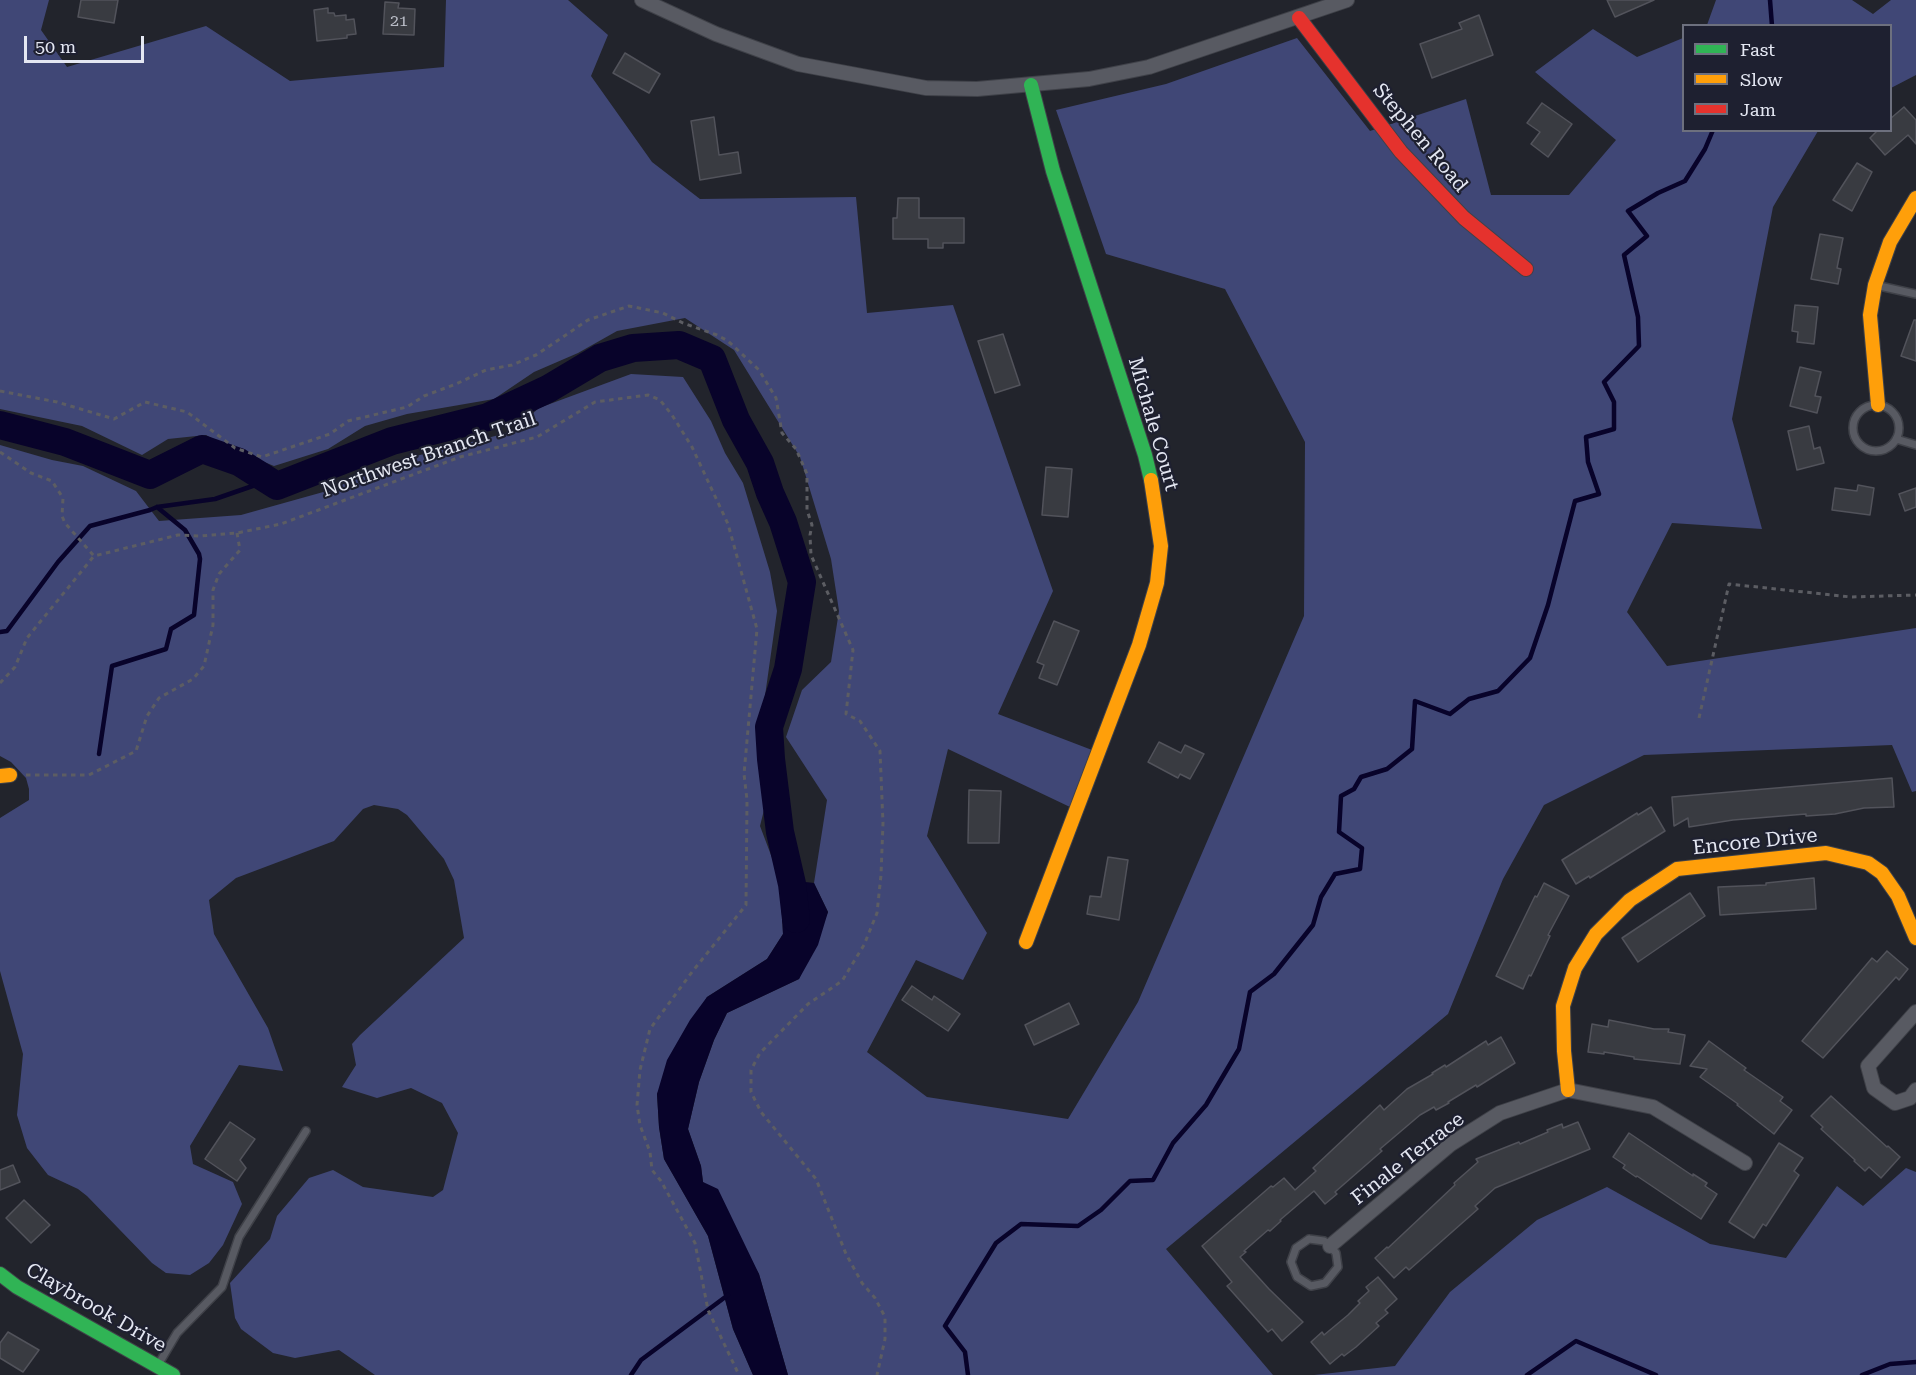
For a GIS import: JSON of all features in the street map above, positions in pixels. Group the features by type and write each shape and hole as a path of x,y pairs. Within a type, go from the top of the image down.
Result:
{"street":[{"path":"642,0 716,34 798,64 926,88 977,89 1089,79 1149,67 1347,0"},
{"name":"Stephen Road","path":"1299,18 1401,152 1464,218 1526,269"},
{"name":"Michale Court","path":"1026,942 1139,645 1157,583 1161,546 1155,499 1145,455 1053,171 1031,85"},
{"path":"1878,405 1870,315 1875,285 1890,242 1916,198"},
{"name":"Encore Drive","path":"1569,1090 1564,1052 1563,1006 1575,968 1596,934 1630,900 1677,869 1826,852 1869,863 1882,873 1899,896 1916,938"},
{"path":"1916,1012 1868,1066 1874,1088 1895,1103 1910,1098 1916,1090"},
{"name":"Finale Terrace","path":"1330,1246 1452,1144 1500,1113 1569,1090 1653,1107 1745,1163"},
{"name":"Claybrook Drive","path":"0,1274 17,1287 155,1371 173,1375"}],"lane":[{"path":"1875,285 1916,294"},
{"path":"1870,405 1885,406 1897,417 1899,424 1896,439 1887,448 1876,451 1864,447 1855,437 1854,421 1857,414 1870,405"},
{"path":"1896,439 1916,445"},
{"path":"155,1371 177,1333 222,1287 239,1237 306,1131"},
{"path":"1309,1239 1324,1241 1330,1246 1336,1253 1338,1267 1325,1283 1311,1286 1296,1277 1291,1262 1296,1248 1309,1239"}],"path":[{"path":"0,391 57,402 114,419 145,402 187,412 235,448 262,457 330,434 348,421 407,407 424,396 486,370 513,365 536,355 588,320 629,306 663,313 683,324 717,335 728,341 759,369 776,398 782,433 796,449 807,474 807,510 812,525 811,555 853,650 846,714 860,721 880,751 883,824 878,913 864,945 842,981 808,1004 760,1053 751,1070 751,1092 761,1112 816,1179 846,1254 885,1317 885,1339 877,1375"},
{"name":"Northwest Branch Trail","path":"94,556 178,535 237,533 281,524 460,457 537,437 595,402 648,395 660,400 672,415 693,447 728,524 757,629 744,774 747,800 746,905 650,1029 640,1070 637,1105 640,1125 650,1152 652,1170 661,1181 694,1243 708,1310 739,1375"},
{"path":"0,452 31,473 52,481 63,498 62,516 65,524 94,556 27,639 15,667 0,683"},
{"path":"5,775 89,776 136,751 147,716 159,698 193,679 204,666 213,625 213,590 219,574 240,550 237,533"},
{"path":"1699,718 1729,584 1851,597 1916,595"}],"shaded area":[{"path":"0,0 49,0 41,30 67,67 206,26 290,81 444,67 446,0 568,0 608,35 591,76 652,162 700,199 856,197 867,313 953,305 1053,591 998,714 1092,750 1070,807 948,749 927,836 987,933 963,980 916,960 867,1052 927,1097 1068,1119 1138,1002 1304,616 1305,442 1225,289 1106,254 1056,110 1166,84 1297,38 1370,131 1466,99 1491,195 1569,195 1616,140 1535,72 1593,29 1637,57 1682,38 1682,132 1817,132 1773,207 1732,419 1762,529 1672,523 1627,612 1667,666 1916,628 1916,791 1912,792 1892,745 1644,755 1544,805 1503,879 1448,1014 1166,1249 1273,1375 788,1375 759,1274 703,1182 701,1166 688,1129 699,1082 714,1040 727,1013 799,979 828,912 814,883 827,800 786,737 802,690 831,662 839,611 831,559 800,457 734,350 685,318 617,331 578,353 534,372 494,399 407,414 365,426 328,449 274,466 206,435 168,439 142,455 82,426 0,409"},
{"path":"1716,0 1852,0 1873,14 1891,0 1916,0 1916,75 1892,87 1892,24 1707,24"},
{"path":"631,374 683,377 711,421 725,453 743,483 770,572 777,611 764,703 767,798 760,826 780,879 783,934 767,959 707,997 657,1094 664,1159 708,1236 733,1329 753,1375 375,1375 339,1350 295,1358 273,1353 241,1329 235,1318 230,1283 270,1239 277,1216 309,1178 333,1170 363,1187 433,1197 443,1190 458,1133 442,1103 411,1088 377,1098 342,1087 356,1065 352,1044 464,938 454,880 444,859 407,815 398,809 374,805 363,809 334,841 236,878 209,900 214,934 268,1028 283,1071 239,1065 190,1146 193,1164 233,1182 242,1204 223,1245 209,1263 190,1275 166,1273 152,1263 87,1196 78,1189 48,1175 27,1148 17,1115 23,1054 0,971 0,818 29,800 29,789 26,778 11,762 0,756 0,445 83,466 136,491 159,521 241,515 334,489 369,471 412,457 511,432 539,408"},
{"path":"780,879 814,883 828,912 818,945 799,979 727,1013 714,1040 699,1082 688,1129 701,1166 703,1182 718,1189 759,1274 788,1375 753,1375 733,1329 708,1236 664,1159 657,1094 667,1060 690,1020 707,997 767,959 783,934"},
{"path":"1906,1168 1916,1172 1916,1375 1314,1375 1395,1366 1450,1292 1537,1220 1607,1187 1710,1244 1786,1258 1837,1186 1863,1206"}],"building":[{"path":"81,0 118,0 114,23 78,17"},
{"path":"1607,0 1654,0 1615,17"},
{"path":"385,2 399,3 398,8 415,9 414,35 383,34"},
{"path":"328,8 328,13 334,13 335,16 346,15 346,20 354,19 356,34 347,35 347,38 317,41 314,10"},
{"path":"1479,15 1493,55 1432,78 1420,44 1462,29 1459,23"},
{"path":"625,53 660,74 649,93 613,73"},
{"path":"1542,103 1572,124 1548,157 1531,144 1540,132 1527,123"},
{"path":"1904,107 1916,120 1916,144 1908,135 1885,155 1870,138 1876,132 1892,132 1892,117"},
{"path":"714,117 719,155 738,152 741,173 700,180 691,121"},
{"path":"1857,163 1872,172 1852,211 1833,200"},
{"path":"898,198 919,198 919,218 964,218 964,243 943,243 943,248 928,248 928,239 893,239 893,218 897,218"},
{"path":"1820,234 1843,238 1837,268 1841,269 1838,284 1811,279"},
{"path":"1795,305 1818,307 1814,344 1797,342 1798,332 1792,331"},
{"path":"1914,320 1916,320 1916,361 1901,356"},
{"path":"1003,334 1020,385 995,393 978,341"},
{"path":"1800,367 1821,372 1815,396 1821,397 1817,413 1790,406"},
{"path":"1809,426 1814,449 1820,447 1824,463 1797,470 1788,431"},
{"path":"1046,467 1072,469 1068,517 1042,515"},
{"path":"1858,485 1874,488 1870,515 1832,510 1835,488 1857,491"},
{"path":"1916,488 1916,507 1905,511 1899,494"},
{"path":"1054,621 1079,631 1057,685 1039,678 1044,665 1037,662"},
{"path":"1159,742 1181,753 1185,745 1204,754 1190,779 1180,774 1178,778 1148,762"},
{"path":"1892,778 1894,807 1864,808 1835,814 1733,820 1689,827 1688,818 1674,826 1672,797"},
{"path":"969,790 1001,791 999,843 968,843"},
{"path":"1651,807 1665,831 1590,878 1589,876 1576,884 1562,860 1637,813 1638,815"},
{"path":"1108,857 1128,860 1119,920 1087,914 1090,896 1101,897"},
{"path":"1814,878 1816,909 1720,915 1718,887 1766,885 1766,883"},
{"path":"1544,883 1569,896 1523,989 1496,976 1535,896 1537,897"},
{"path":"1690,893 1705,916 1638,962 1622,938"},
{"path":"1887,951 1908,969 1899,980 1896,977 1823,1058 1802,1041 1872,958 1877,962"},
{"path":"912,986 932,1000 934,996 960,1014 948,1031 902,1000"},
{"path":"1069,1003 1079,1024 1034,1045 1025,1025"},
{"path":"1609,1020 1654,1029 1669,1029 1668,1032 1685,1035 1680,1064 1634,1059 1634,1057 1604,1052 1604,1054 1588,1052 1592,1024 1608,1027"},
{"path":"1501,1037 1515,1063 1449,1103 1436,1110 1434,1107 1420,1115 1380,1149 1382,1151 1335,1192 1337,1194 1325,1204 1314,1191 1244,1251 1246,1252 1240,1257 1303,1322 1282,1341 1272,1329 1268,1332 1227,1286 1232,1282 1202,1246 1271,1186 1273,1187 1284,1178 1295,1190 1316,1171 1313,1168 1380,1105 1384,1110 1407,1089 1432,1073 1445,1065 1446,1067 1486,1041 1488,1045"},
{"path":"1709,1041 1746,1068 1744,1070 1783,1097 1780,1101 1792,1110 1774,1134 1700,1077 1707,1069 1690,1066"},
{"path":"1831,1096 1900,1157 1881,1178 1869,1167 1865,1171 1821,1129 1823,1127 1811,1116"},
{"path":"230,1122 255,1139 240,1160 246,1168 237,1181 205,1159"},
{"path":"1578,1122 1590,1149 1495,1188 1475,1206 1478,1209 1409,1270 1406,1267 1394,1278 1375,1258 1455,1185 1454,1183 1478,1162 1476,1159 1519,1142 1520,1144 1562,1124 1563,1128"},
{"path":"1629,1133 1707,1183 1705,1186 1717,1194 1701,1219 1623,1168 1625,1165 1613,1157"},
{"path":"1779,1143 1803,1158 1794,1171 1799,1175 1766,1226 1763,1224 1754,1238 1729,1222"},
{"path":"13,1165 20,1182 0,1190 0,1170"},
{"path":"24,1200 50,1225 31,1243 6,1218"},
{"path":"1378,1277 1397,1299 1385,1310 1388,1313 1376,1323 1379,1326 1356,1347 1344,1356 1342,1354 1330,1364 1311,1342 1322,1332 1324,1335 1348,1315 1369,1291 1366,1287"},
{"path":"8,1332 39,1350 23,1372 0,1358 0,1343"}],"waterway":[{"path":"1770,0 1772,24"},
{"path":"968,1375 965,1352 945,1326 996,1243 1021,1224 1078,1226 1101,1210 1130,1181 1153,1180 1173,1143 1206,1105 1239,1049 1250,992 1274,974 1313,925 1321,897 1335,874 1360,869 1362,848 1339,832 1341,796 1354,789 1361,777 1387,769 1412,749 1415,701 1450,714 1469,699 1498,691 1530,658 1548,605 1575,501 1599,494 1588,462 1586,437 1614,429 1614,402 1604,382 1639,346 1638,317 1624,255 1647,236 1628,211 1658,193 1685,181 1705,149 1712,132"},
{"path":"0,425 65,442 150,475 202,449 239,462 277,486 392,441 488,417 548,389 600,358 633,348 679,345 712,359 736,420 760,463 783,522 802,582 788,669 769,727 780,832 792,884 796,919"},
{"path":"0,632 7,631 58,562 90,526 157,507 215,499 267,481"},
{"path":"99,754 112,666 166,649 171,629 194,615 199,554 185,530 157,507"},
{"path":"631,1375 641,1360 728,1295"},
{"path":"1527,1375 1576,1341 1656,1375"},
{"path":"1862,1375 1890,1364 1916,1362"}],"traffic: fast":[{"path":"1031,85 1053,171 1145,455 1151,480"},
{"path":"0,1274 17,1287 173,1375"}],"traffic: slow":[{"path":"1878,405 1870,315 1875,285 1890,242 1916,198"},
{"path":"1026,942 1139,645 1157,583 1161,546 1151,480"},
{"path":"0,776 10,775"},
{"path":"1568,1090 1563,1006 1575,968 1596,934 1630,900 1677,869 1826,853 1868,863 1882,873 1898,896 1916,938"}],"traffic: jam":[{"path":"1299,18 1401,152 1464,218 1526,269"}]}
